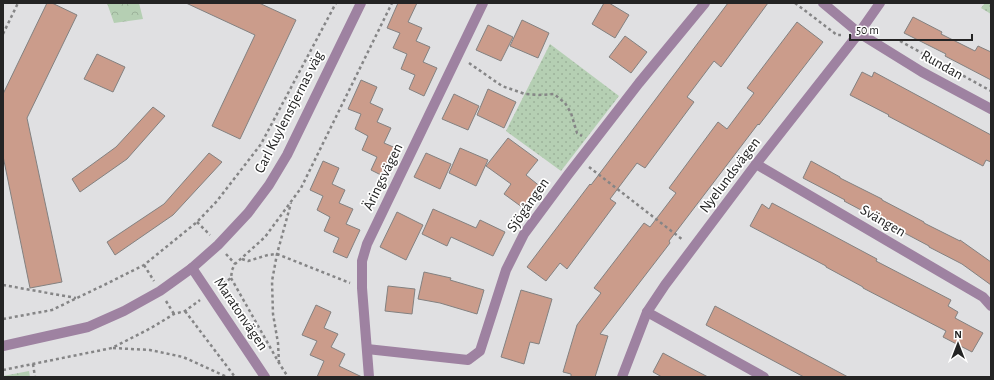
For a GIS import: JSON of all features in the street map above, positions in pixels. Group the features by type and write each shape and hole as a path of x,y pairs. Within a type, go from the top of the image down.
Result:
{"street":[{"name":"Carl Kuylenstjernas väg","path":"3,346 88,326 124,311 160,291 192,268 218,245 243,218 269,185 287,155 361,3"},
{"name":"Äringsvägen","path":"370,377 362,288 362,261 367,244 483,3"},
{"name":"Sjögången","path":"367,349 468,360 480,351 506,270 524,234 639,83 706,3"},
{"name":"Rundan","path":"823,3 859,33 922,72 991,109"},
{"name":"Nyelundsvägen","path":"622,377 647,312 756,164 859,33 880,3"},
{"name":"Svängen","path":"756,164 983,297 991,306"},
{"name":"Maratonvägen","path":"192,268 265,377"},
{"path":"647,312 764,377"}],"path":[{"path":"3,34 18,3"},
{"path":"3,319 52,310 144,264 197,222 217,202 261,144 336,3"},
{"path":"457,56 502,86 525,94 554,94 565,103 571,113 577,133 593,143"},
{"path":"580,160 693,248"},
{"path":"279,364 278,343 273,314 272,281 277,254 291,201"},
{"path":"242,259 248,261 277,254 362,288"},
{"path":"231,278 279,364 288,377"},
{"path":"3,285 76,298"},
{"path":"185,311 235,377"},
{"path":"112,348 150,350 183,357 227,377"},
{"path":"33,364 35,377"}],"green space":[{"path":"107,3 139,3 143,19 114,23"},
{"path":"985,3 991,3 991,14 981,8"},
{"path":"550,44 619,96 561,171 506,131"},
{"path":"29,371 30,377 3,377 3,376"}],"building":[{"path":"47,3 52,3 77,15 27,118 62,282 30,288 3,156 3,94"},
{"path":"186,3 259,3 296,20 240,139 212,126 255,35"},
{"path":"398,3 417,3 408,22 422,28 416,41 430,47 423,62 437,68 424,96 409,89 415,75 401,69 407,54 393,48 400,33 387,28"},
{"path":"604,3 609,3 629,15 615,38 592,24"},
{"path":"728,3 768,3 721,67 714,61 687,97 694,102 645,168 637,163 610,199 616,203 567,269 560,263 546,281 527,267 590,184 591,185"},
{"path":"913,17 942,32 941,34 975,51 978,46 991,52 991,80 945,56 946,54 904,33"},
{"path":"522,20 549,33 538,58 510,46"},
{"path":"797,22 823,42 759,125 758,124 669,241 670,243 600,334 608,336 595,377 571,377 571,374 563,372 577,325 601,293 594,288 644,223 650,227 676,193 669,188 718,122 727,129 754,93 747,88"},
{"path":"488,25 513,37 501,61 476,50"},
{"path":"625,36 647,52 631,73 609,57"},
{"path":"97,54 125,67 113,92 84,79"},
{"path":"862,72 872,77 874,72 991,135 991,162 986,160 983,166 850,95"},
{"path":"361,80 377,87 370,103 383,109 377,122 391,128 384,143 398,149 385,177 371,170 377,157 362,150 368,136 355,129 361,114 348,109"},
{"path":"488,89 516,102 504,128 477,115"},
{"path":"454,94 479,106 468,130 442,119"},
{"path":"153,107 165,116 127,159 80,192 72,179 116,147"},
{"path":"508,138 538,160 526,175 542,188 526,210 504,194 511,184 486,166"},
{"path":"460,148 488,160 476,186 449,173"},
{"path":"209,153 222,162 173,215 115,255 107,242 164,204"},
{"path":"426,153 451,164 440,189 414,177"},
{"path":"323,161 339,168 332,184 345,190 339,203 353,209 346,224 360,230 347,258 333,252 339,238 324,231 330,217 317,210 323,196 310,190"},
{"path":"811,161 924,223 960,240 991,262 991,285 962,264 803,178"},
{"path":"772,203 877,259 876,261 951,300 948,306 958,312 955,318 983,333 972,352 943,337 946,331 863,288 826,266 750,226 762,204 769,209"},
{"path":"433,209 476,228 480,220 505,232 493,256 451,237 447,246 422,234"},
{"path":"397,212 423,225 406,260 380,247"},
{"path":"424,272 451,278 450,280 484,290 477,314 440,303 418,299"},
{"path":"388,286 415,289 412,314 385,311"},
{"path":"521,290 552,299 539,344 530,342 524,364 501,357"},
{"path":"316,305 331,312 324,328 338,334 331,347 345,354 339,366 362,377 317,377 324,361 310,355 317,341 302,335"},
{"path":"715,306 848,377 804,377 706,325"},
{"path":"663,353 708,377 662,377 653,372"}]}
